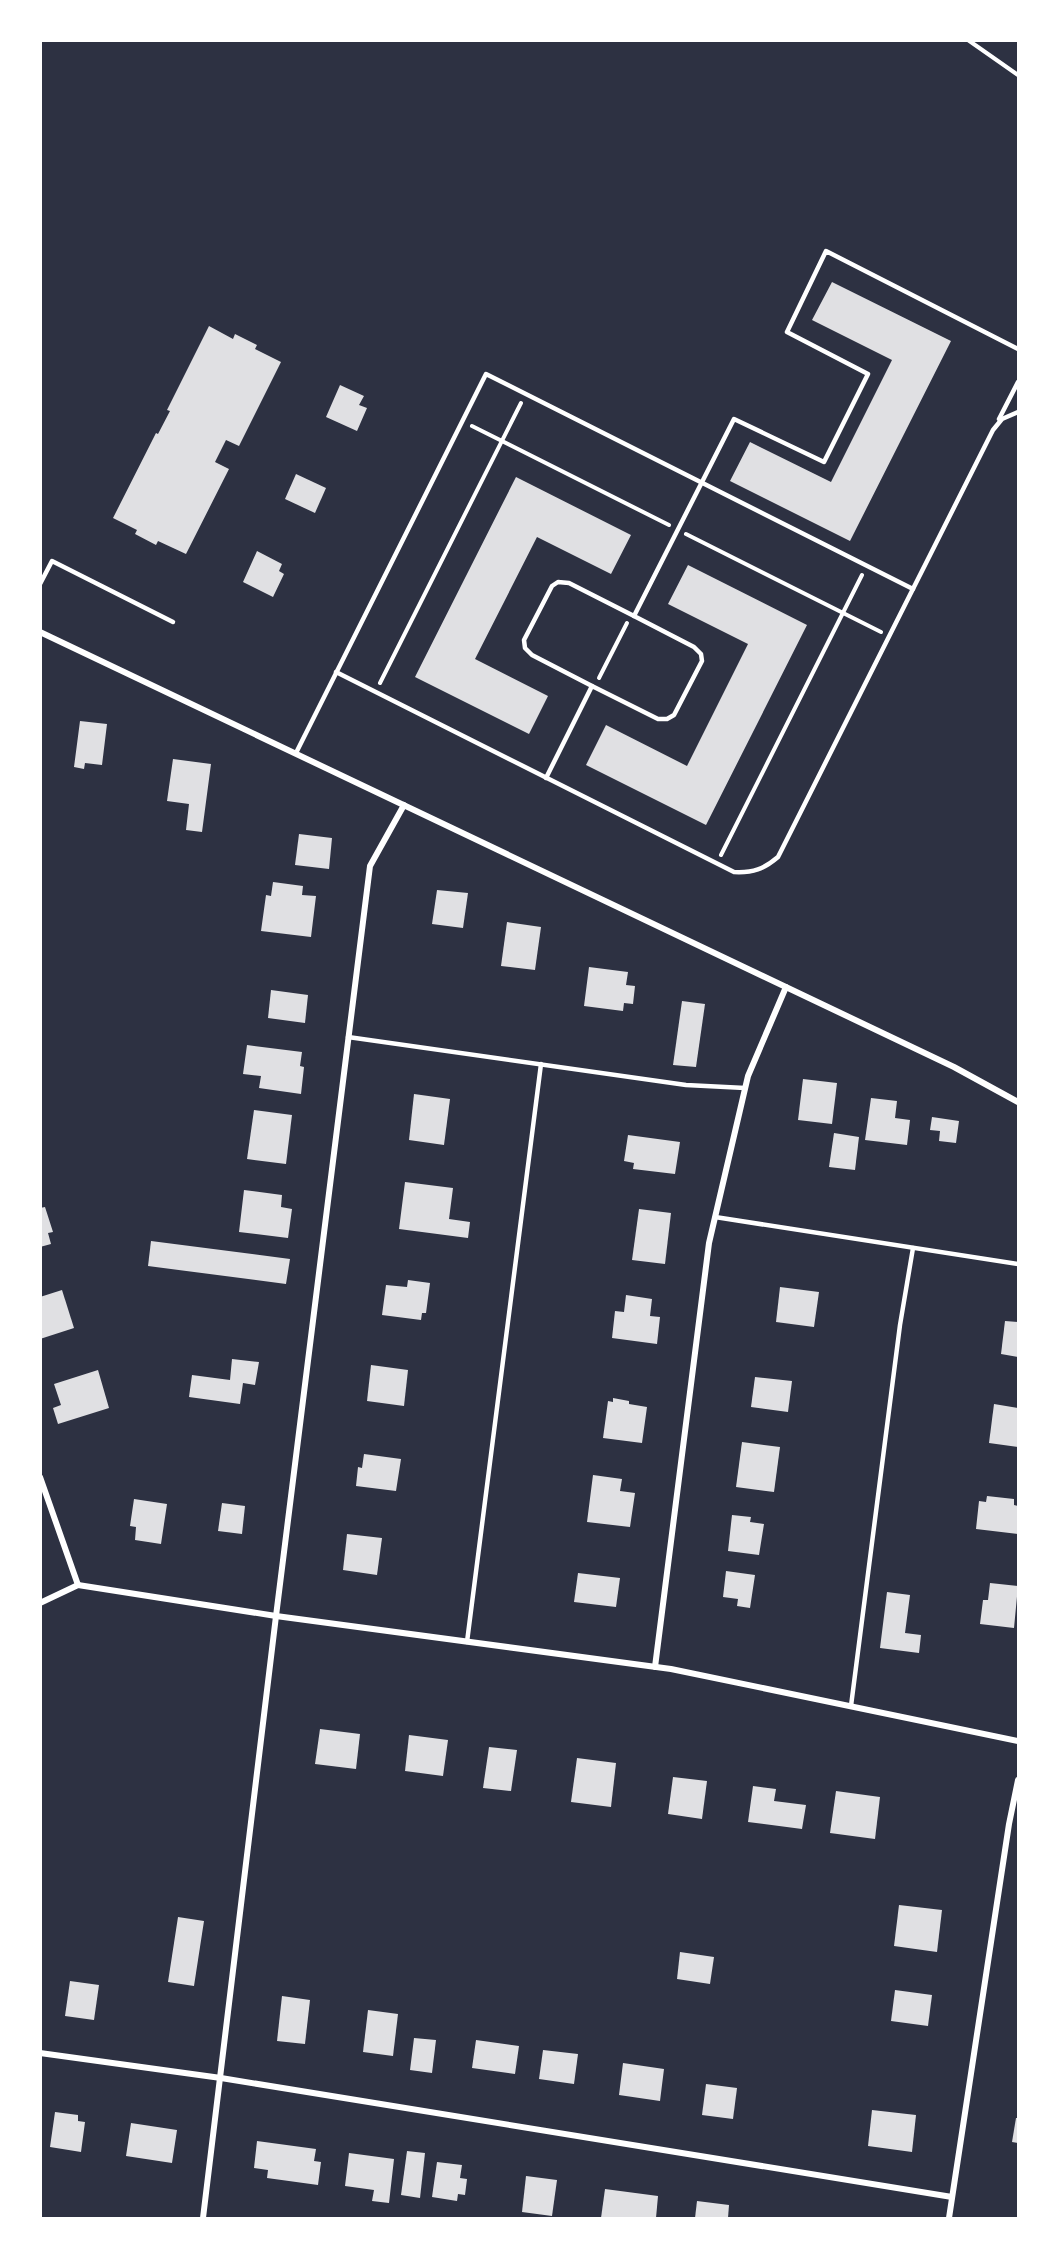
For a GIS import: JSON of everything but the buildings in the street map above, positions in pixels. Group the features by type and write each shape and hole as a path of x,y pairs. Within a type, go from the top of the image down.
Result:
{"street":[{"path":"40,632 954,1067 1018,1102"},
{"path":"203,2218 370,866 404,805"},
{"path":"655,1667 709,1243 748,1076 786,987"},
{"path":"40,1478 78,1585"},
{"path":"40,1603 78,1585 276,1616 655,1667 1018,1741"},
{"path":"949,2218 1009,1824 1018,1780"},
{"path":"40,2053 221,2078 952,2197"}],"lane":[{"path":"633,616 734,419 824,462 868,374 787,332 826,251 1018,349"},
{"path":"296,753 486,374 913,589"},
{"path":"336,672 734,872 747,873 759,870 778,857 1018,382"},
{"path":"993,430 1002,419 1018,412"},
{"path":"40,584 52,561 173,622"},
{"path":"558,582 568,583 633,616 694,647 701,654 702,661 674,715 667,720 658,719 532,655 525,648 525,640 552,586 558,582"},
{"path":"546,778 593,686"},
{"path":"348,1037 686,1085 745,1088"},
{"path":"467,1642 541,1064"},
{"path":"715,1217 1018,1264"},
{"path":"851,1706 900,1325 913,1248"}],"path":[{"path":"968,40 1018,75"},
{"path":"375,692 525,394"},
{"path":"717,863 867,565"},
{"path":"593,686 633,616"}]}
